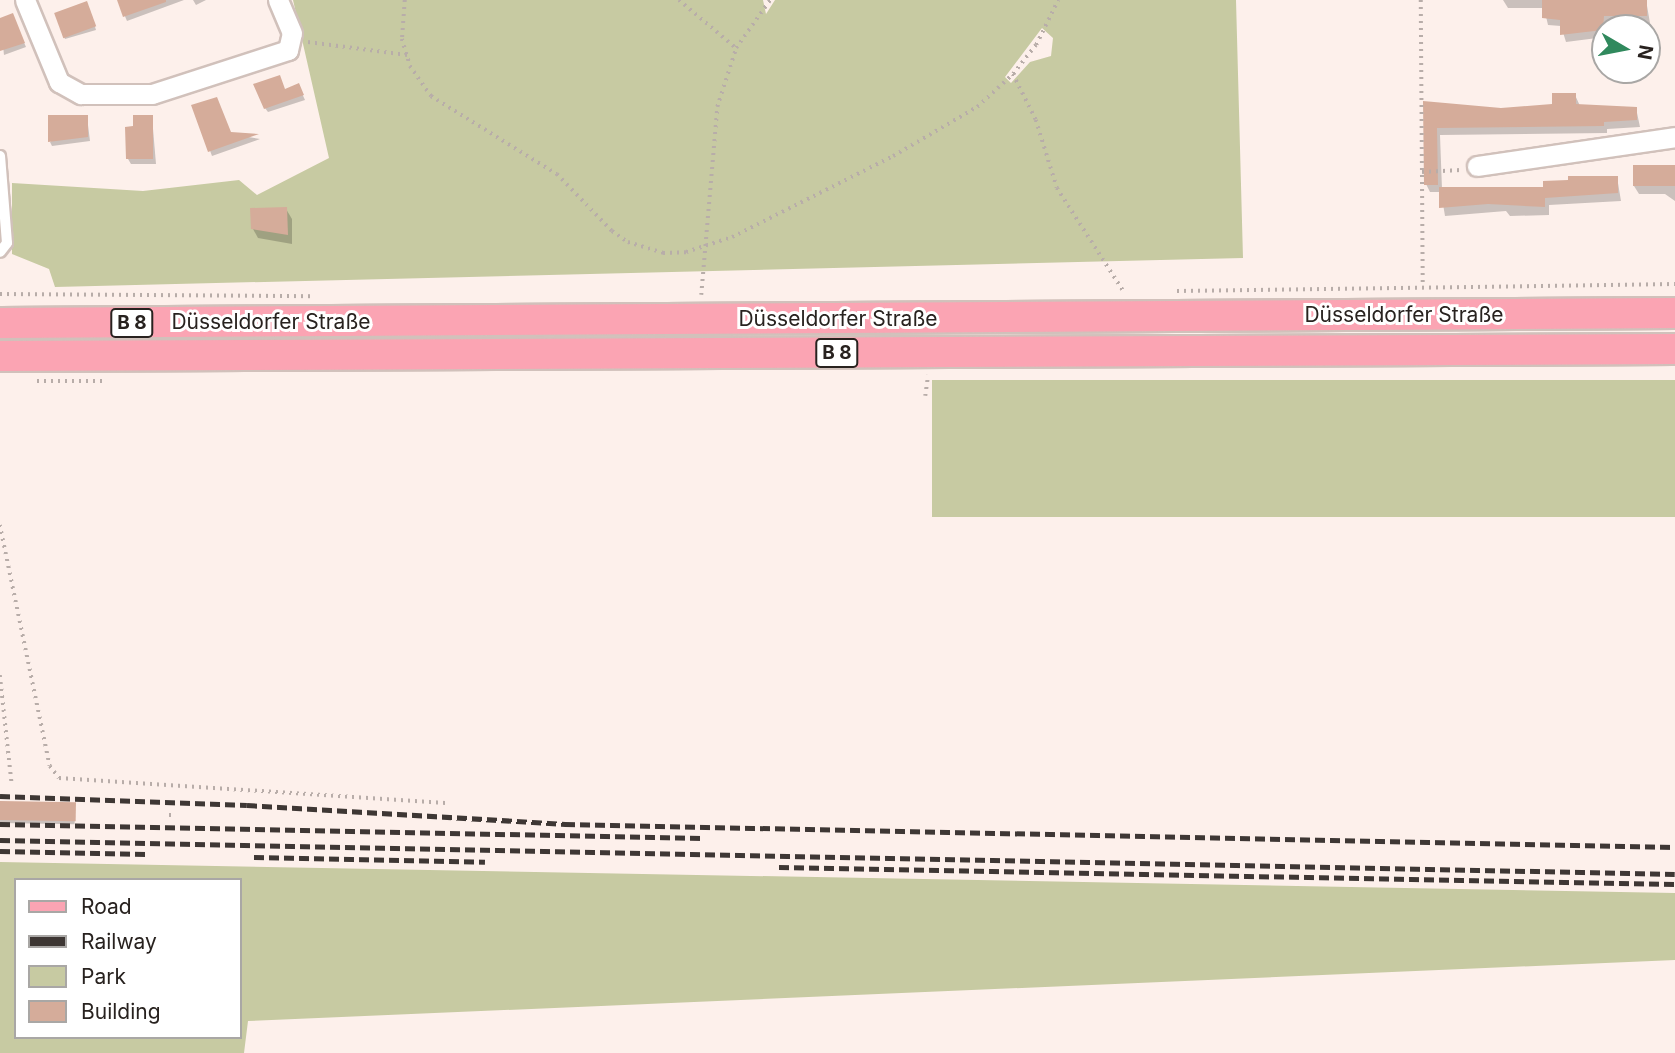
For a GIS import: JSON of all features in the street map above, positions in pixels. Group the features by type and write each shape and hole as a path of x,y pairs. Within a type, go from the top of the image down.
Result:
{"main road":[{"name":"Düsseldorfer Straße","path":"0,323 1675,313"},
{"name":"Düsseldorfer Straße","path":"0,356 1675,349"}],"street":[{"path":"25,0 59,82 81,94 168,91 288,50 291,40 278,0"},
{"path":"1477,166 1675,137"}],"lane":[{"path":"0,156 7,243 0,253"}],"path":[{"path":"405,0 401,10 407,55 431,96 557,174 612,231 628,242 663,253 707,247 893,156 976,107 1013,74 1046,30 1058,0"},
{"path":"679,0 736,48"},
{"path":"701,295 707,247 708,174 717,107 736,48 770,0"},
{"path":"1421,0 1423,285"},
{"path":"291,40 407,55"},
{"path":"1013,74 1036,120 1058,188 1124,292"},
{"path":"1422,172 1477,166"},
{"path":"1164,291 1423,285 1675,284"},
{"path":"1110,292 1137,292"},
{"path":"0,294 328,296"},
{"path":"687,295 715,295"},
{"path":"0,525 50,766 59,778 449,803"},
{"path":"0,676 12,785"}],"green space":[{"path":"293,0 763,0 766,14 775,0 1236,0 1243,258 55,287 49,269 12,254 12,183 143,191 239,180 257,195 329,158","holes":["1042,28 1053,38 1051,56 1030,62 1011,83 1005,77"]},
{"path":"932,380 1675,380 1675,517 932,517"},
{"path":"0,862 1675,893 1675,960 248,1021 244,1053 0,1053"}],"building":[{"path":"117,0 166,0 166,2 123,17"},
{"path":"1542,0 1647,0 1647,14 1591,14 1591,31 1560,35 1560,20 1542,18"},
{"path":"87,1 96,26 63,38 54,13"},
{"path":"13,13 25,43 0,51 0,18"},
{"path":"280,75 285,89 299,83 304,95 264,109 253,84"},
{"path":"1552,93 1576,93 1576,104 1637,107 1637,120 1604,122 1604,126 1437,128 1438,185 1424,185 1423,101 1501,108 1552,104"},
{"path":"217,97 231,132 259,134 208,152 191,105"},
{"path":"48,115 88,115 88,137 48,142"},
{"path":"133,115 153,115 153,159 126,159 125,127 133,126"},
{"path":"1633,165 1675,165 1675,186 1633,186"},
{"path":"1568,176 1618,176 1618,193 1545,198 1545,207 1488,204 1439,208 1439,187 1543,187 1543,181 1568,180"},
{"path":"287,207 288,235 251,229 250,208"},
{"path":"0,801 76,802 76,821 0,820"}],"railway":[{"path":"0,796 247,805 565,824 1675,847"},
{"path":"0,824 702,838"},
{"path":"0,840 1675,874"},
{"path":"0,851 146,854"},
{"path":"254,857 485,862"},
{"path":"779,867 1675,884"}]}
